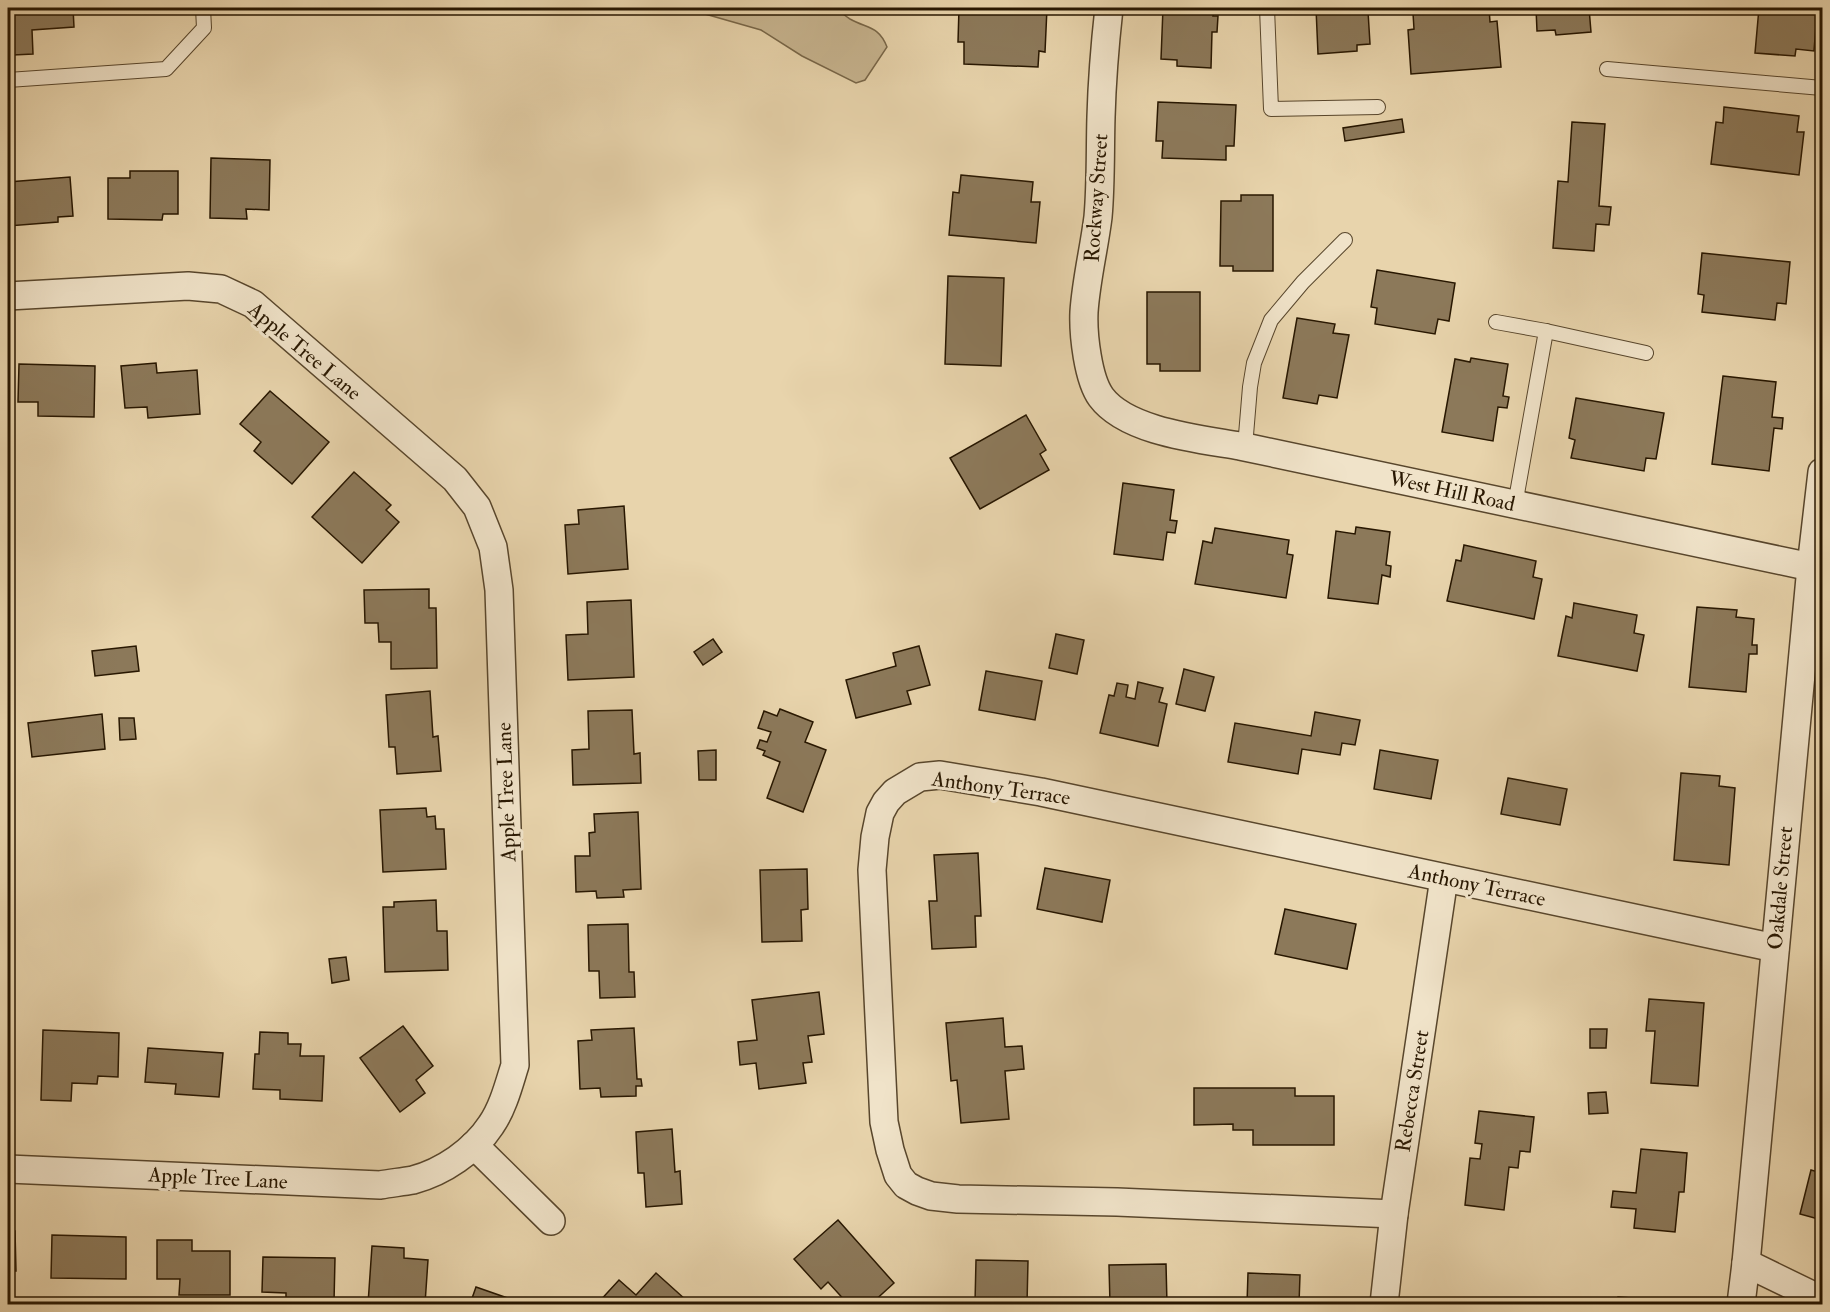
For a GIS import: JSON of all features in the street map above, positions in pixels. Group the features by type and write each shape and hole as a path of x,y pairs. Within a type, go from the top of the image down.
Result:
{"street":[{"name":"Rockway Street","path":"1095,386 1088,360 1084,313 1098,216 1103,67 1108,8"},
{"name":"Apple Tree Lane","path":"8,296 188,286 221,289 254,304 455,479 477,507 492,547 500,590 515,1065 504,1099 492,1124 474,1145 445,1167 413,1179 381,1185 8,1169"},
{"name":"West Hill Road","path":"1095,386 1101,397 1113,408 1142,424 1174,435 1245,447 1817,569"},
{"name":"Oakdale Street","path":"1741,1305 1774,948 1817,569 1822,472"},
{"name":"Anthony Terrace","path":"1394,1214 958,1199 931,1196 906,1185 898,1175 893,1162 884,1122 872,870 875,837 880,813 886,802 895,792 920,777 940,775 1087,801 1774,948"},
{"name":"Rebecca Street","path":"1384,1305 1394,1214 1444,878"},
{"path":"474,1145 551,1221"},
{"path":"1746,1263 1822,1300"}],"lane":[{"path":"8,80 166,69 204,28 204,8"},
{"path":"1267,8 1271,109 1378,107"},
{"path":"1607,69 1822,88"},
{"path":"1245,447 1254,363 1271,320 1303,282 1345,240"},
{"path":"1496,322 1646,353"},
{"path":"1515,505 1546,331"}],"shaded area":[{"path":"684,8 835,8 850,19 877,32 887,47 865,80 856,83 802,56 761,30"}],"building":[{"path":"8,8 73,8 74,27 32,30 33,54 13,55 11,31 8,31"},
{"path":"959,8 1047,8 1045,52 1039,51 1038,67 964,64 964,42 958,42"},
{"path":"1163,8 1214,8 1213,16 1218,16 1217,32 1212,32 1211,68 1177,66 1177,60 1161,59"},
{"path":"1316,8 1377,8 1377,11 1368,11 1370,44 1357,45 1357,51 1318,54"},
{"path":"1489,8 1490,22 1497,21 1501,67 1411,74 1408,30 1414,29 1413,13"},
{"path":"1536,8 1589,8 1591,32 1556,35 1555,30 1537,31"},
{"path":"1759,8 1822,8 1822,14 1817,13 1814,51 1796,49 1795,56 1755,53"},
{"path":"1158,102 1236,105 1234,146 1226,146 1226,160 1162,158 1163,141 1156,141"},
{"path":"1724,107 1799,116 1797,132 1804,132 1799,175 1711,164 1716,122 1723,123"},
{"path":"1402,119 1404,132 1345,141 1343,128"},
{"path":"1572,122 1605,124 1599,206 1611,207 1609,225 1596,224 1594,251 1553,248 1558,181 1568,182"},
{"path":"211,158 270,160 269,210 246,209 247,219 210,218"},
{"path":"130,171 178,171 178,214 163,214 162,220 108,219 108,178 130,178"},
{"path":"961,175 1033,182 1031,202 1040,202 1036,243 949,235 953,192 959,193"},
{"path":"70,177 73,216 58,217 58,222 8,226 8,182"},
{"path":"1241,195 1273,195 1273,271 1233,271 1233,266 1220,266 1221,201 1241,201"},
{"path":"1702,253 1790,262 1786,304 1777,303 1775,320 1702,312 1704,295 1698,294"},
{"path":"1377,270 1455,283 1449,321 1438,319 1435,334 1375,324 1377,308 1371,307"},
{"path":"948,276 1004,278 1001,366 945,364"},
{"path":"1147,292 1200,292 1200,371 1160,371 1160,364 1147,364"},
{"path":"1297,318 1335,324 1333,333 1349,335 1337,398 1319,395 1317,404 1283,398"},
{"path":"1471,358 1508,364 1503,396 1509,397 1507,408 1498,407 1493,441 1442,432 1455,359 1470,362"},
{"path":"156,363 157,373 197,370 200,414 148,418 147,407 125,408 121,366"},
{"path":"19,364 95,366 94,417 38,416 38,402 18,402"},
{"path":"1723,376 1776,382 1772,417 1783,418 1782,429 1774,428 1769,471 1712,464"},
{"path":"270,391 329,442 292,484 254,451 261,442 240,424"},
{"path":"1576,398 1664,413 1656,459 1646,458 1644,471 1571,458 1575,440 1569,438"},
{"path":"1026,415 1046,450 1040,454 1049,470 980,509 950,458"},
{"path":"354,472 391,505 386,510 399,522 362,563 312,517"},
{"path":"1123,483 1174,490 1170,520 1177,521 1175,533 1167,532 1163,560 1114,554"},
{"path":"624,506 628,569 568,574 565,525 579,524 578,510"},
{"path":"1356,527 1390,532 1386,565 1391,566 1390,577 1382,575 1378,604 1328,598 1336,531 1355,534"},
{"path":"1215,528 1289,540 1287,554 1293,555 1286,598 1195,584 1203,541 1212,543"},
{"path":"1464,545 1536,561 1533,577 1542,579 1534,619 1447,601 1456,560 1461,561"},
{"path":"429,589 429,608 436,608 437,668 391,669 391,642 379,642 378,623 365,623 364,590"},
{"path":"631,600 634,677 568,680 566,635 588,634 587,602"},
{"path":"1574,603 1637,615 1634,633 1644,635 1637,671 1558,656 1566,616 1572,618"},
{"path":"1697,607 1737,610 1736,617 1754,619 1752,645 1757,645 1757,654 1749,654 1746,692 1689,687"},
{"path":"1056,634 1084,640 1077,674 1049,668"},
{"path":"713,639 722,652 703,665 694,652"},
{"path":"136,646 139,671 95,676 92,651"},
{"path":"919,646 930,685 907,691 911,704 856,718 846,680 896,666 893,653"},
{"path":"1184,669 1214,677 1205,711 1176,704"},
{"path":"986,671 1042,681 1035,720 979,710"},
{"path":"1138,682 1163,688 1159,702 1167,704 1158,746 1100,733 1109,695 1114,696 1117,683 1128,685 1126,697 1135,699"},
{"path":"430,691 433,737 438,736 441,771 397,774 395,747 389,747 386,695"},
{"path":"780,709 813,722 805,742 826,750 803,812 767,798 780,762 763,755 765,751 757,748 760,740 767,742 771,732 758,728 764,711 777,716"},
{"path":"632,710 634,754 640,753 641,783 573,785 572,750 589,749 588,711"},
{"path":"1315,712 1360,720 1355,745 1342,743 1340,755 1302,749 1298,774 1228,762 1235,723 1311,736"},
{"path":"102,714 105,749 32,757 28,723"},
{"path":"119,718 134,718 136,739 120,740"},
{"path":"716,750 716,780 699,780 698,751"},
{"path":"1380,750 1438,760 1431,799 1374,789"},
{"path":"1681,773 1720,776 1719,786 1735,788 1729,865 1674,860"},
{"path":"1508,778 1567,789 1560,825 1501,814"},
{"path":"426,808 427,817 435,816 436,829 444,829 446,869 383,872 380,810"},
{"path":"638,812 641,889 623,890 624,897 597,898 596,891 576,892 575,856 590,856 589,833 595,832 594,814"},
{"path":"978,853 981,916 975,916 976,947 932,949 929,901 937,901 934,855"},
{"path":"1045,868 1110,880 1102,922 1037,909"},
{"path":"807,869 808,909 801,910 802,941 762,942 760,870"},
{"path":"436,900 437,931 447,931 448,970 385,972 383,907 394,907 394,902"},
{"path":"1285,909 1356,924 1347,969 1275,954"},
{"path":"628,924 629,972 634,972 635,997 600,998 599,971 589,971 588,925"},
{"path":"346,957 349,980 332,983 329,959"},
{"path":"819,992 824,1034 808,1036 812,1062 803,1063 806,1083 759,1089 756,1063 740,1065 738,1042 757,1040 752,1000"},
{"path":"1649,999 1704,1003 1698,1086 1651,1083 1655,1031 1646,1031"},
{"path":"1003,1018 1005,1047 1022,1046 1024,1069 1005,1071 1009,1119 961,1123 957,1080 951,1081 946,1023"},
{"path":"403,1026 433,1066 416,1080 425,1093 400,1112 360,1058"},
{"path":"634,1028 637,1079 641,1079 642,1086 636,1086 636,1096 601,1097 600,1088 580,1089 578,1041 592,1040 591,1030"},
{"path":"1590,1029 1607,1029 1606,1048 1590,1048"},
{"path":"43,1030 119,1033 118,1077 98,1076 97,1084 72,1083 71,1101 41,1100"},
{"path":"260,1032 288,1033 288,1044 301,1044 300,1056 324,1056 322,1101 280,1099 280,1090 253,1089 255,1054 259,1054"},
{"path":"148,1048 223,1053 219,1097 175,1094 176,1084 145,1082"},
{"path":"1194,1088 1295,1088 1295,1096 1334,1096 1334,1145 1253,1145 1253,1130 1233,1130 1233,1124 1194,1125"},
{"path":"1606,1092 1608,1113 1589,1114 1588,1093"},
{"path":"1479,1111 1534,1117 1530,1152 1520,1151 1518,1168 1509,1167 1504,1210 1465,1205 1470,1158 1480,1159 1482,1144 1475,1143"},
{"path":"672,1129 675,1172 680,1171 682,1204 646,1207 644,1173 638,1173 636,1132"},
{"path":"1641,1149 1687,1153 1684,1192 1679,1192 1675,1232 1634,1228 1636,1209 1611,1207 1613,1191 1636,1193"},
{"path":"1811,1170 1822,1173 1822,1220 1800,1214"},
{"path":"838,1220 894,1283 871,1304 848,1304 828,1282 821,1289 794,1259"},
{"path":"8,1231 15,1231 16,1271 8,1271"},
{"path":"52,1235 126,1237 126,1279 51,1278"},
{"path":"157,1240 192,1240 192,1251 230,1251 230,1295 179,1295 180,1279 157,1279"},
{"path":"372,1246 404,1248 404,1258 428,1260 425,1304 368,1304"},
{"path":"263,1257 335,1258 334,1302 286,1302 286,1293 262,1292"},
{"path":"976,1260 1028,1261 1027,1304 975,1303"},
{"path":"1166,1264 1167,1304 1110,1304 1109,1265"},
{"path":"656,1273 686,1300 682,1304 597,1304 619,1280 636,1295"},
{"path":"1248,1273 1300,1275 1299,1304 1247,1304"},
{"path":"476,1287 516,1301 515,1304 470,1304"},
{"path":"1618,1297 1660,1300 1660,1304 1617,1304"}]}
